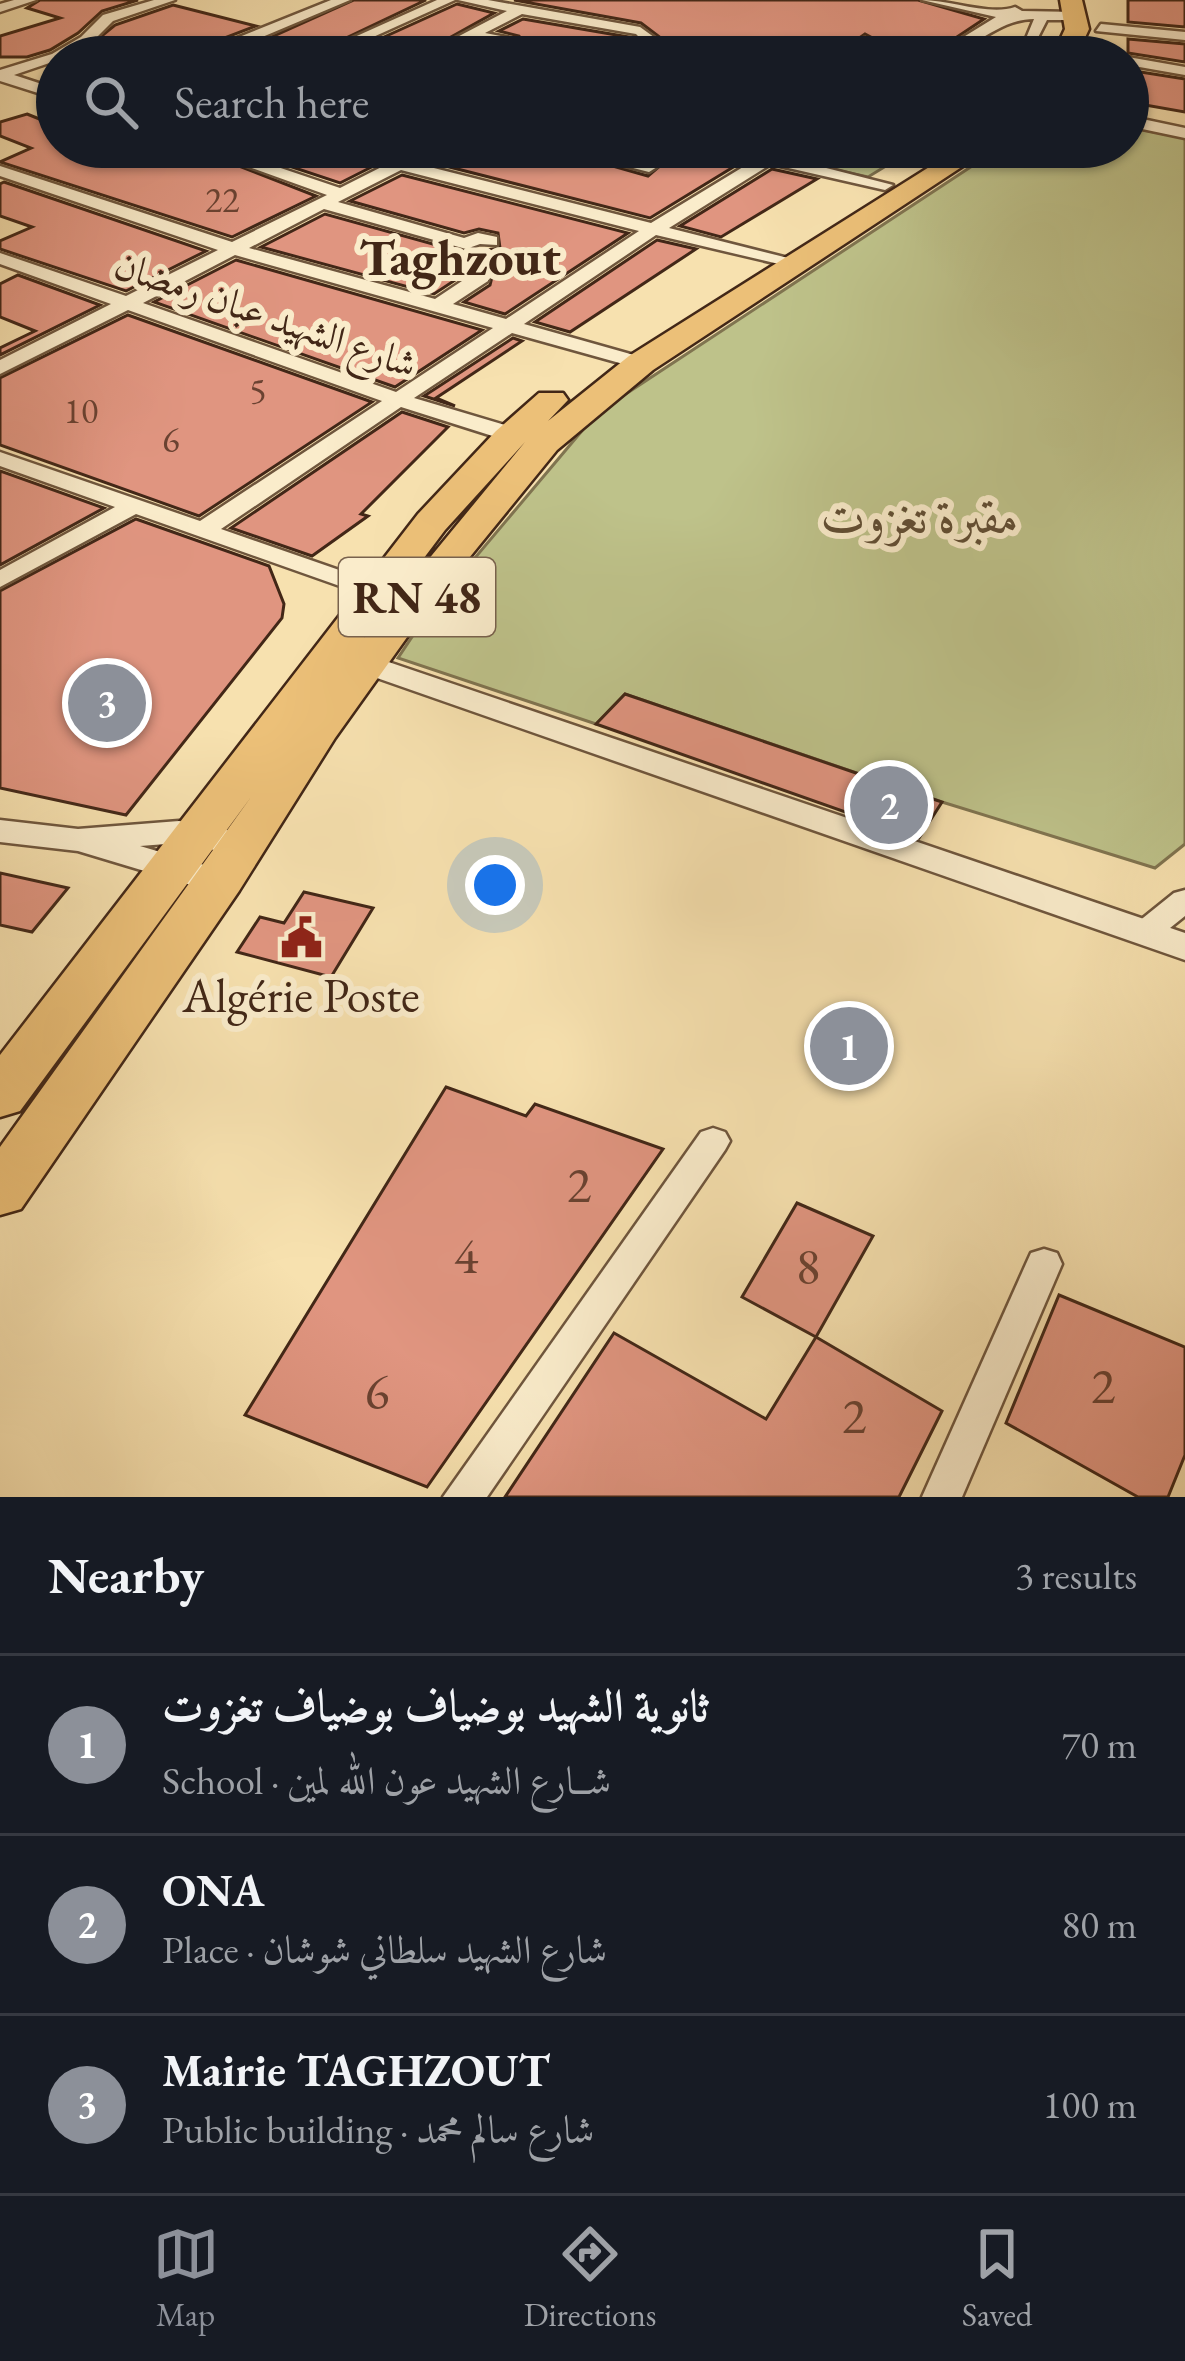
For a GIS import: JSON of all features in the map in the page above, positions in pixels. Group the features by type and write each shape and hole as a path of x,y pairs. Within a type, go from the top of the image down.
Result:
{"highway":[{"path":"1096,0 1099,36"},
{"name":"RN 48","path":"782,262 913,168"},
{"name":"RN 48","path":"0,1096 200,835 393,598 510,434 782,262 943,168"},
{"name":"RN 48","path":"0,1192 368,664 393,598 626,358"}],"street":[{"path":"0,8 29,0"},
{"path":"90,36 108,18 167,0"},
{"path":"255,36 343,0"},
{"path":"365,36 448,0"},
{"path":"465,0 524,6 648,36"},
{"path":"928,0 1008,15 1042,16 1073,8"},
{"path":"973,36 1034,0"},
{"path":"473,35 524,6"},
{"path":"1034,36 1042,16"},
{"path":"1101,28 1185,36"},
{"path":"473,35 478,36"},
{"path":"0,76 36,64"},
{"path":"1149,65 1185,71"},
{"path":"0,76 36,87"},
{"path":"1149,126 1185,133"},
{"path":"255,168 466,244 478,238 491,241"},
{"path":"0,368 330,198 375,168"},
{"path":"434,168 650,231 782,262"},
{"path":"200,532 507,325 753,168"},
{"path":"828,168 885,185"},
{"path":"0,171 234,249 626,358"},
{"name":"شارع الشهيد عبان رمضان","path":"0,258 395,399 510,434"},
{"path":"438,306 482,277"},
{"path":"0,459 393,598"},
{"path":"0,580 132,507"},
{"path":"368,664 1185,947"},
{"path":"0,831 78,840 200,835 245,844"},
{"path":"78,840 174,870 222,879"},
{"path":"1144,933 1185,900"},
{"path":"463,1497 713,1141"},
{"path":"942,1497 1044,1264"}],"green space":[{"name":"مقبرة تغزوت","path":"1149,131 1185,138 1185,844 1155,868 942,802 625,694 596,724 398,658 426,616 597,413 969,168 1149,168"},
{"path":"828,168 883,168 868,177"}],"building":[{"path":"40,0 138,0 102,11 73,36 36,36 36,54 0,57 0,36 60,18 27,8"},
{"path":"354,0 426,0 350,36 274,36"},
{"path":"514,0 918,0 984,19 958,36 658,36 641,23"},
{"path":"1128,0 1185,0 1185,27 1128,22"},
{"path":"457,4 494,13 453,36 386,36"},
{"path":"173,5 256,26 230,36 102,36 115,25"},
{"path":"523,19 622,36 519,36 499,31"},
{"path":"1149,41 1185,44 1185,62 1149,56"},
{"path":"1149,73 1185,79 1185,112 1149,106"},
{"path":"27,114 36,118 36,168 244,168 316,196 232,237 0,162 31,148 0,136 0,122"},
{"path":"295,168 370,168 340,183"},
{"path":"454,168 620,168 648,176 657,168 732,168 650,218"},
{"path":"772,169 817,179 721,237 680,226"},
{"path":"402,175 628,233 505,314 464,302 490,285 493,273 488,268 472,269 434,294 261,247 325,214 465,253 500,248 498,233 479,229 464,233 350,201"},
{"path":"0,184 206,251 126,291 0,249 0,241 32,227 0,216"},
{"path":"657,240 696,249 570,332 535,322"},
{"path":"236,260 482,330 395,387 154,302"},
{"path":"18,275 100,305 0,355 0,348 35,331 0,317 0,284"},
{"path":"128,315 372,402 199,516 0,445 0,378"},
{"path":"513,338 522,341 436,398 455,406 424,396"},
{"path":"402,412 448,427 361,514 368,516 312,556 231,528"},
{"path":"0,471 104,508 0,565"},
{"path":"136,519 269,566 284,604 282,618 126,815 0,788 0,591"},
{"path":"625,694 942,802 919,838 596,724"},
{"path":"0,873 68,888 32,932 0,925"},
{"name":"Algérie Poste","path":"304,892 373,908 331,977 237,952 260,917 284,923"},
{"path":"446,1087 526,1116 535,1104 663,1149 427,1487 245,1415"},
{"path":"797,1203 873,1236 816,1337 742,1297"},
{"path":"1059,1295 1185,1347 1185,1455 1168,1497 1138,1497 1006,1423"},
{"path":"614,1333 766,1419 816,1337 942,1411 899,1497 505,1497"}],"place":[{"name":"Mairie TAGHZOUT","path":"107,703"},
{"name":"ONA","path":"889,805"},
{"name":"Algérie Poste","path":"301,937"},
{"name":"ثانوية الشهيد بوضياف بوضياف تغزوت","path":"849,1046"}],"district":[{"name":"Taghzout","path":"460,257"}]}
